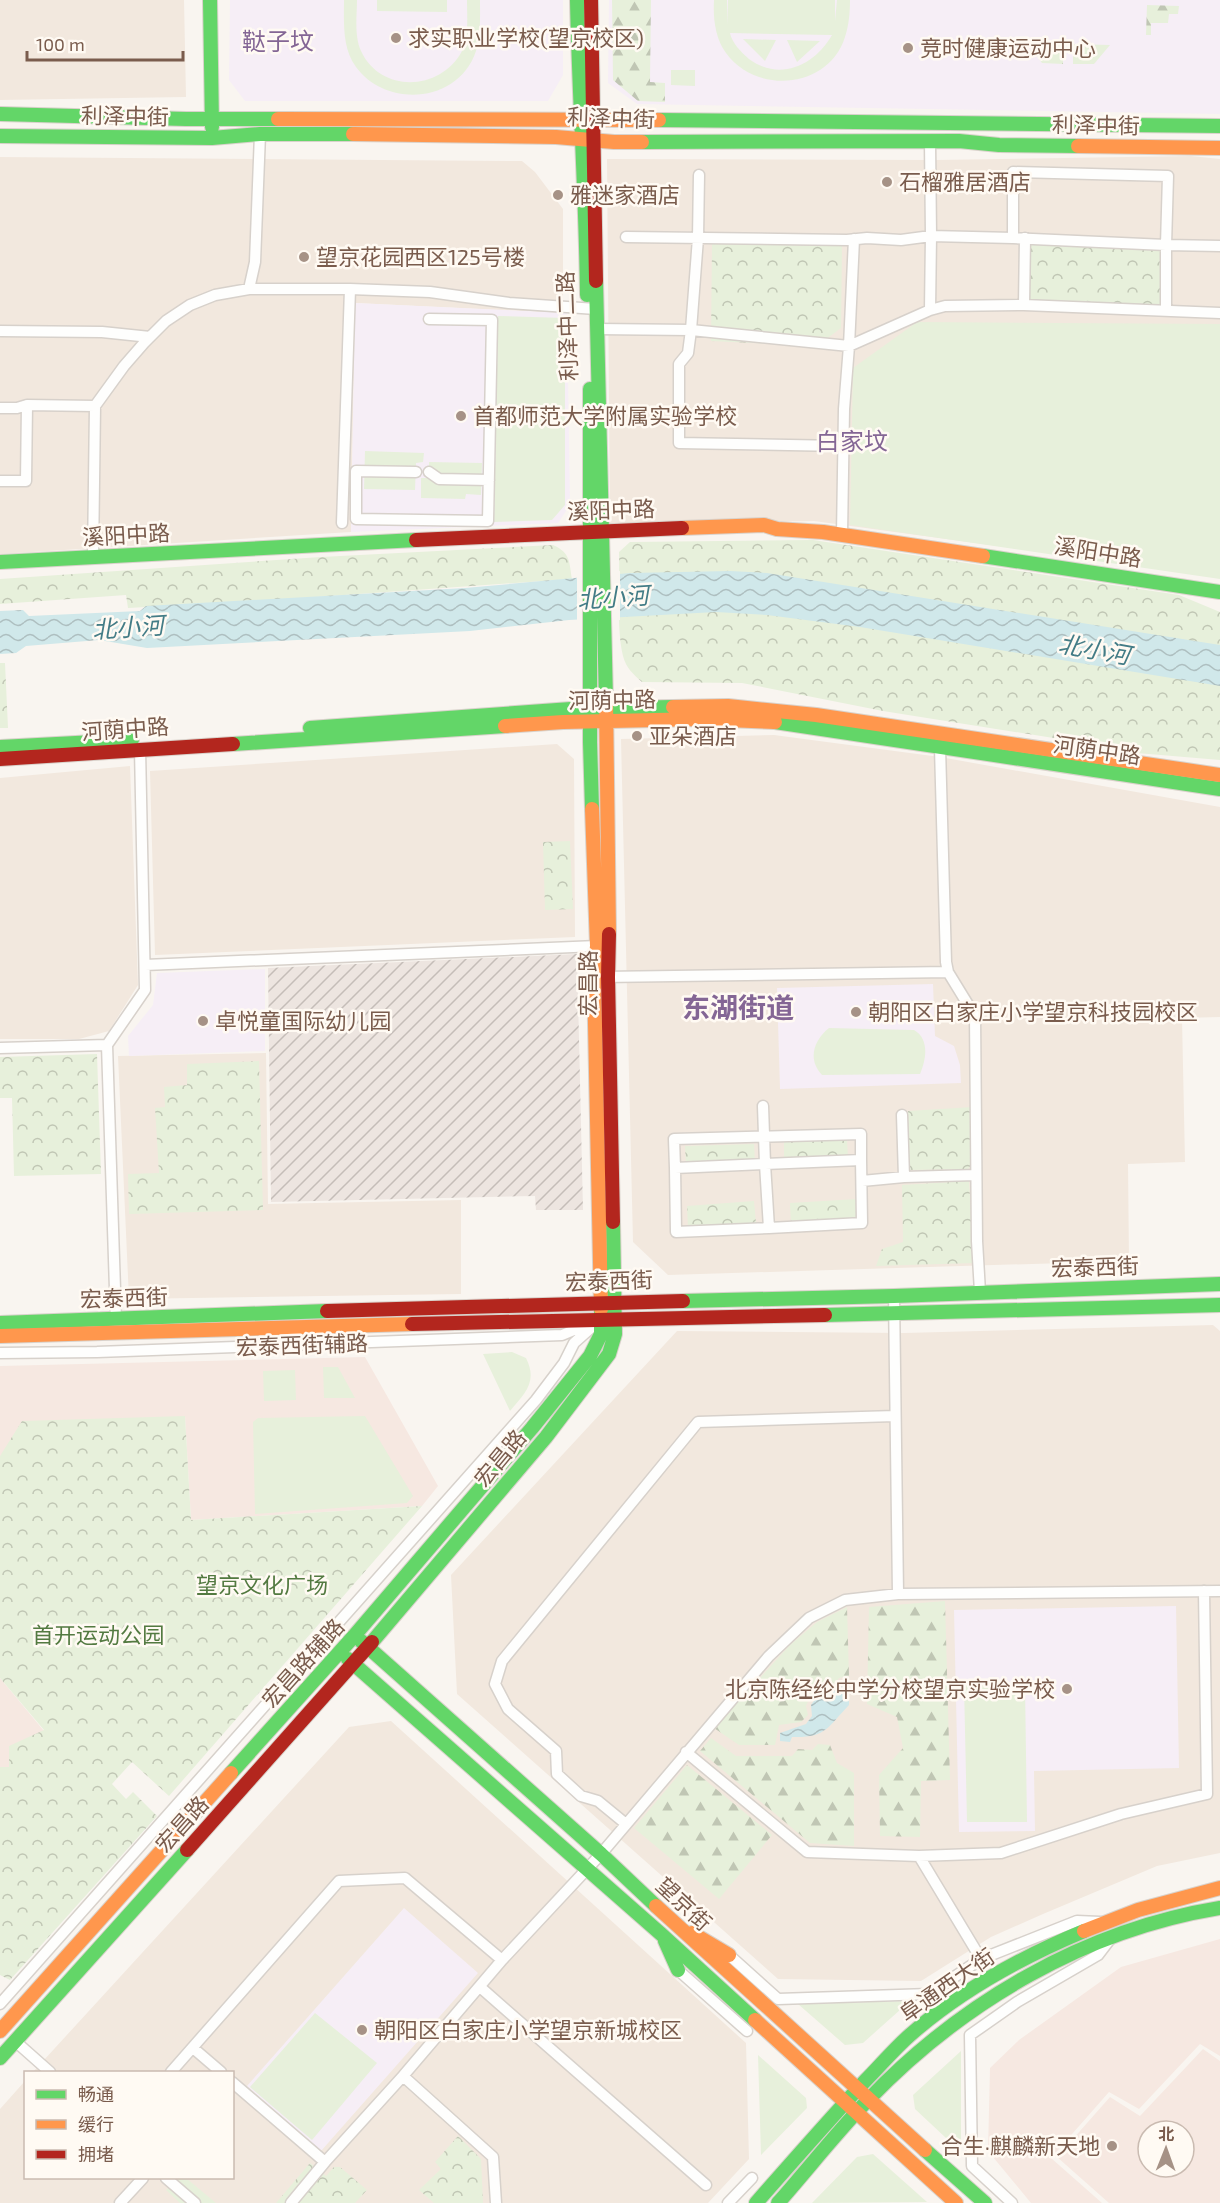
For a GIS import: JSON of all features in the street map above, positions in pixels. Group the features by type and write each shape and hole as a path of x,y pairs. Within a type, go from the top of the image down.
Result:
{"street":[{"path":"210,0 213,138"},
{"name":"利泽中二路","path":"577,0 588,140 592,309 590,340 596,531"},
{"name":"利泽中二路","path":"587,119 591,0"},
{"name":"利泽中街","path":"0,114 212,118 587,119 1220,126"},
{"path":"249,290 255,262 260,134"},
{"name":"利泽中街","path":"0,136 213,138 260,134 431,134 588,140 981,142 999,145 1220,148"},
{"path":"930,142 930,309"},
{"path":"1013,238 1013,172 1168,176 1166,311"},
{"path":"699,175 698,238 691,330 688,352 679,364 679,443 842,446"},
{"path":"626,237 902,240 931,236 1220,246"},
{"path":"1024,305 1025,238"},
{"path":"842,535 842,446 854,239"},
{"path":"342,523 350,289"},
{"path":"93,558 95,406 124,366 150,338 166,321 190,305 215,295 249,290 350,289 430,292 509,303 592,309"},
{"path":"597,330 691,330 849,346 930,309 945,306 1024,305 1220,313"},
{"name":"利泽中二路","path":"592,309 597,330 597,626 607,716"},
{"path":"416,472 356,471 356,519 417,518 488,521 492,320 429,319"},
{"path":"0,331 102,332 150,338"},
{"path":"0,408 17,408 27,405 95,406"},
{"path":"0,481 26,481 27,405"},
{"path":"429,472 439,479 489,480"},
{"path":"417,518 417,540"},
{"name":"溪阳中路","path":"0,562 596,531 764,525 777,529 842,535 1220,592"},
{"name":"利泽中二路","path":"590,723 597,626"},
{"name":"河荫中路","path":"0,759 563,722 590,723 638,706 702,705 780,710 1220,775"},
{"name":"河荫中路","path":"0,747 253,733 590,709 607,716 746,719 818,727 940,748 1220,789"},
{"name":"宏昌路","path":"607,716 610,898 607,1303"},
{"name":"宏昌路","path":"0,2058 354,1664 546,1437 603,1364 613,1344 615,1334 608,1319 607,1303 594,977 597,946 590,723"},
{"path":"940,748 946,962 948,972 975,1016 976,1175 980,1292"},
{"path":"116,1320 107,1045 145,990 140,749"},
{"path":"145,965 597,946"},
{"path":"594,977 948,972"},
{"path":"0,1048 107,1045"},
{"path":"763,1106 769,1228"},
{"path":"902,1115 904,1178"},
{"path":"861,1134 862,1223 676,1232 674,1140 764,1138 861,1134"},
{"path":"675,1168 861,1160"},
{"path":"862,1181 976,1175"},
{"name":"宏泰西街","path":"0,1323 1220,1284"},
{"path":"894,1296 898,1594"},
{"name":"宏泰西街","path":"0,1336 1220,1305"},
{"name":"宏昌路","path":"0,2031 354,1636 532,1428 590,1356 608,1319"},
{"name":"宏泰西街辅路","path":"0,1353 144,1351 562,1335 608,1319"},
{"name":"宏昌路辅路","path":"0,2004 536,1400 564,1363 574,1343 608,1319"},
{"path":"626,1824 598,1801 581,1796 557,1774 556,1751 508,1709 495,1684 502,1661 698,1422 895,1416"},
{"path":"686,1752 807,1852 919,1856 1001,1853 1121,1814 1207,1794 1204,1591"},
{"path":"291,2203 502,1960 601,1854 769,1656 809,1618 845,1600 898,1594 1220,1591"},
{"name":"望京街","path":"354,1636 601,1854 673,1923 985,2203"},
{"name":"望京街","path":"339,1653 661,1934 956,2203"},
{"path":"919,1856 981,1959"},
{"path":"173,2071 339,1881 405,1878 502,1960"},
{"name":"阜通西大街","path":"756,2203 845,2103 910,2036 957,1999 1009,1966 1104,1922 1181,1897 1220,1888"},
{"name":"阜通西大街","path":"778,2203 868,2100 937,2037 981,2004 1036,1971 1113,1936 1178,1915 1220,1908"},
{"path":"673,1923 729,1955 778,1999 929,1994 981,1959 1077,1921 1104,1922"},
{"path":"661,1934 678,1970 747,2031"},
{"path":"1012,2203 972,2166 970,2035 1017,2002 1098,1955 1113,1936"},
{"path":"480,1987 706,2185"},
{"path":"15,2041 48,2071"},
{"path":"193,2048 219,2071"},
{"path":"403,2076 493,2157 496,2203"},
{"path":"234,2084 325,2162"},
{"path":"728,2203 752,2178"},
{"path":"120,2203 142,2179"},
{"path":"167,2179 195,2203"}],"shaded area":[{"path":"0,0 184,0 186,97 0,100"},
{"name":"求实职业学校(望京校区)","path":"230,0 563,0 563,75 548,101 245,101 229,80"},
{"path":"609,0 1220,0 1220,114 637,104 608,83"},
{"path":"1191,156 1220,159 1220,576 814,521 610,524 607,159 936,160"},
{"path":"0,157 522,161 535,172 563,209 563,313 355,303 351,532 0,554"},
{"name":"首都师范大学附属实验学校","path":"355,303 567,313 570,505 558,523 351,532"},
{"path":"774,735 940,757 1220,807 1220,1017 1182,1018 1185,1162 1128,1164 1129,1261 668,1275 633,1242 621,739"},
{"path":"557,744 574,759 575,937 155,955 150,771"},
{"path":"130,766 138,985 109,1031 79,1039 0,1039 0,778"},
{"path":"577,954 583,1210 536,1210 535,1196 271,1202 268,968"},
{"name":"卓悦童国际幼儿园","path":"265,969 265,1051 129,1056 128,1036 153,1005 157,973"},
{"name":"朝阳区白家庄小学望京科技园校区","path":"933,984 935,1036 954,1046 960,1065 961,1083 780,1089 777,988"},
{"path":"266,1053 268,1204 461,1200 461,1294 129,1299 118,1056"},
{"path":"1213,1325 1220,1331 1220,1853 1157,1866 1043,1914 991,1937 921,1981 778,1979 457,1694 451,1575 677,1331 904,1333"},
{"path":"365,1357 438,1486 422,1506 191,1520 185,1416 0,1456 0,1366"},
{"name":"北京陈经纶中学分校望京实验学校","path":"1176,1606 1179,1768 1034,1771 1035,1831 959,1832 954,1610"},
{"path":"0,1678 44,1731 9,1767 0,1767"},
{"path":"391,1721 746,2043 749,2159 708,2203 0,2203 0,2109 24,2082 24,2179 234,2179 234,2071 34,2071 349,1727"},
{"name":"朝阳区白家庄小学望京新城校区","path":"404,1908 478,1973 321,2151 247,2086"},
{"path":"1220,1939 1220,2056 1200,2044 1139,2109 1109,2092 1051,2158 1102,2203 1031,2203 988,2151 990,2068 1019,2040 1121,1967"},
{"name":"合生·麒麟新天地","path":"1203,2049 1220,2061 1220,2203 1109,2203 1057,2157 1110,2097 1140,2116"}],"green space":[{"path":"344,0 357,0 357,32 361,51 370,65 382,75 411,82 426,80 440,74 452,64 462,51 466,39 467,0 480,0 476,51 467,68 454,81 439,90 421,94 403,94 385,90 369,81 351,60 346,44"},
{"path":"377,0 447,0 447,12 377,11"},
{"path":"612,0 651,0 650,82 665,83 665,102 638,101 613,80"},
{"path":"714,0 727,0 727,25 728,0 835,0 835,21 837,0 850,0 849,18 845,37 837,54 824,67 808,76 791,80 773,80 755,76 739,67 726,53 719,41 714,21","holes":["730,33 832,35 825,46 806,62 796,67 773,69 761,66 749,59 735,44"]},
{"path":"1147,5 1179,6 1178,14 1169,14 1168,23 1151,23 1151,35 1146,35"},
{"path":"743,39 776,40 765,61"},
{"path":"787,40 820,41 797,62"},
{"path":"1027,43 1063,44 1063,64 1042,63"},
{"path":"1073,44 1110,45 1094,64 1073,64"},
{"path":"671,70 695,70 695,86 671,85"},
{"path":"712,244 842,246 841,328 817,346 711,341"},
{"path":"1026,244 1165,246 1164,308 1025,302"},
{"path":"498,316 565,318 565,505 552,520 494,522"},
{"path":"917,322 1220,324 1220,579 850,525 853,368"},
{"path":"365,451 424,453 423,462 416,463 415,490 364,489"},
{"path":"429,462 482,463 481,495 466,494 465,499 421,498 421,478 429,478"},
{"path":"813,540 1179,595 1220,612 1220,760 1125,752 1066,740 883,711 742,683 642,682 628,668 621,645 619,552 630,542"},
{"path":"553,545 566,555 572,579 128,608 126,595 0,604 0,579 321,557"},
{"path":"0,663 5,663 8,728 0,728"},
{"path":"570,841 573,909 545,910 543,842"},
{"path":"829,1028 914,1030 925,1044 924,1062 920,1074 822,1075 815,1063 814,1050 819,1038"},
{"path":"97,1054 101,1174 14,1176 12,1098 0,1098 0,1057"},
{"path":"259,1061 263,1210 129,1214 128,1174 159,1173 155,1108 165,1107 164,1087 187,1085 187,1064"},
{"path":"973,1107 973,1163 968,1169 909,1170 908,1111"},
{"path":"847,1140 848,1157 784,1160 784,1142"},
{"path":"754,1144 755,1162 686,1165 685,1146"},
{"path":"969,1181 974,1263 876,1266 882,1249 903,1242 902,1185"},
{"path":"857,1199 858,1221 791,1225 790,1203"},
{"path":"754,1201 756,1223 688,1228 687,1206"},
{"path":"512,1352 526,1358 531,1374 528,1387 510,1411 483,1354"},
{"path":"323,1367 338,1367 355,1398 324,1398"},
{"path":"295,1370 296,1400 264,1401 263,1371"},
{"path":"185,1416 191,1520 422,1506 169,1796 132,1762 112,1784 126,1799 133,1792 157,1816 10,1980 0,1975 0,1767 9,1767 9,1746 44,1730 0,1678 0,1456 22,1421"},
{"path":"365,1416 413,1496 407,1503 255,1514 253,1422 258,1418"},
{"path":"945,1601 950,1780 921,1781 920,1837 880,1836 879,1775 903,1748 897,1717 867,1704 869,1607"},
{"path":"847,1607 849,1676 839,1678 831,1688 812,1692 806,1706 808,1715 801,1722 779,1725 775,1745 739,1745 714,1728 790,1645 817,1622"},
{"path":"964,1685 1025,1685 1027,1822 967,1822"},
{"path":"711,1738 736,1756 792,1756 798,1749 812,1750 818,1744 830,1745 837,1763 854,1773 854,1846 810,1843 700,1751"},
{"path":"687,1765 772,1835 719,1899 634,1828"},
{"path":"910,2001 863,2043 845,2045 798,2004"},
{"path":"315,2013 377,2063 312,2140 250,2087"},
{"path":"961,2051 961,2152 915,2109 913,2095"},
{"path":"758,2055 806,2098 807,2108 761,2155"},
{"path":"458,2136 481,2159 483,2203 434,2203 419,2190 441,2169 435,2162"},
{"path":"873,2154 927,2202 812,2203 857,2157"},
{"path":"310,2163 326,2176 334,2167 340,2167 367,2190 355,2203 276,2203"},
{"path":"177,2179 187,2179 216,2203 180,2203 166,2190"}],"water":[{"name":"北小河","path":"730,571 767,573 1220,645 1220,686 860,627 767,615 716,612 569,620 470,631 147,648 99,640 26,646 16,653 0,654 0,611 23,610 29,616 140,611 146,606 465,588 630,573"},
{"path":"849,1680 849,1705 825,1730 812,1736 792,1737 790,1742 780,1741 780,1733 806,1724 812,1716 811,1705 817,1696 831,1694 843,1681"}],"pier":[{"path":"620,571 620,620 577,623 577,576"}],"traffic: fast":[{"path":"210,0 212,127"},
{"path":"577,0 587,295"},
{"path":"0,114 278,119"},
{"path":"659,120 1220,126"},
{"path":"0,136 212,138 260,134 353,134"},
{"path":"642,142 959,141 999,145 1078,146"},
{"path":"596,281 606,700"},
{"path":"590,389 592,809"},
{"path":"0,562 416,540"},
{"path":"983,556 1220,592"},
{"path":"310,728 571,709 673,707"},
{"path":"775,722 1220,789"},
{"path":"233,744 505,726"},
{"path":"0,747 132,740"},
{"path":"372,1642 546,1437 609,1354 615,1334 613,1222"},
{"path":"683,1301 1220,1284"},
{"path":"825,1315 1220,1305"},
{"path":"231,1773 354,1636 532,1428 590,1356 601,1334 601,1309"},
{"path":"0,1323 327,1311"},
{"path":"361,1641 601,1854 656,1906"},
{"path":"348,1659 661,1934 755,2020"},
{"path":"0,2058 187,1850"},
{"path":"778,2203 868,2100 944,2032 985,2002 1074,1953 1121,1934 1170,1919 1220,1908"},
{"path":"756,2203 904,2040 971,1989 1015,1963 1084,1931"},
{"path":"665,1941 678,1970"},
{"path":"925,2150 985,2203"}],"traffic: slow":[{"path":"278,119 659,120"},
{"path":"353,134 556,137 642,142"},
{"path":"1078,146 1220,148"},
{"path":"682,528 764,525 777,529 823,532 983,556"},
{"path":"606,700 609,934"},
{"path":"673,707 728,706 816,715 1220,775"},
{"path":"505,726 563,722 702,719 775,722"},
{"path":"592,809 597,946 594,977 601,1309"},
{"path":"0,1336 412,1324"},
{"path":"0,2031 231,1773"},
{"path":"1084,1931 1138,1910 1220,1888"},
{"path":"656,1906 925,2150"},
{"path":"692,1933 729,1955"},
{"path":"755,2020 956,2203"}],"traffic: jam":[{"path":"591,0 596,281"},
{"path":"416,540 682,528"},
{"path":"0,759 233,744"},
{"path":"609,934 613,1222"},
{"path":"327,1311 683,1301"},
{"path":"412,1324 825,1315"},
{"path":"187,1850 372,1642"}],"place":[{"name":"求实职业学校(望京校区)","path":"396,38"},
{"name":"竞时健康运动中心","path":"908,48"},
{"name":"石榴雅居酒店","path":"887,182"},
{"name":"雅迷家酒店","path":"558,195"},
{"name":"望京花园西区125号楼","path":"304,257"},
{"name":"首都师范大学附属实验学校","path":"461,416"},
{"name":"亚朵酒店","path":"637,736"},
{"name":"朝阳区白家庄小学望京科技园校区","path":"856,1012"},
{"name":"卓悦童国际幼儿园","path":"203,1021"},
{"name":"北京陈经纶中学分校望京实验学校","path":"1067,1689"},
{"name":"朝阳区白家庄小学望京新城校区","path":"362,2030"},
{"name":"合生·麒麟新天地","path":"1112,2146"}],"district":[{"name":"鞑子坟","path":"278,42"},
{"name":"白家坟","path":"852,442"},
{"name":"东湖街道","path":"738,1008"}],"park label":[{"name":"望京文化广场","path":"262,1585"},
{"name":"首开运动公园","path":"98,1635"}]}
